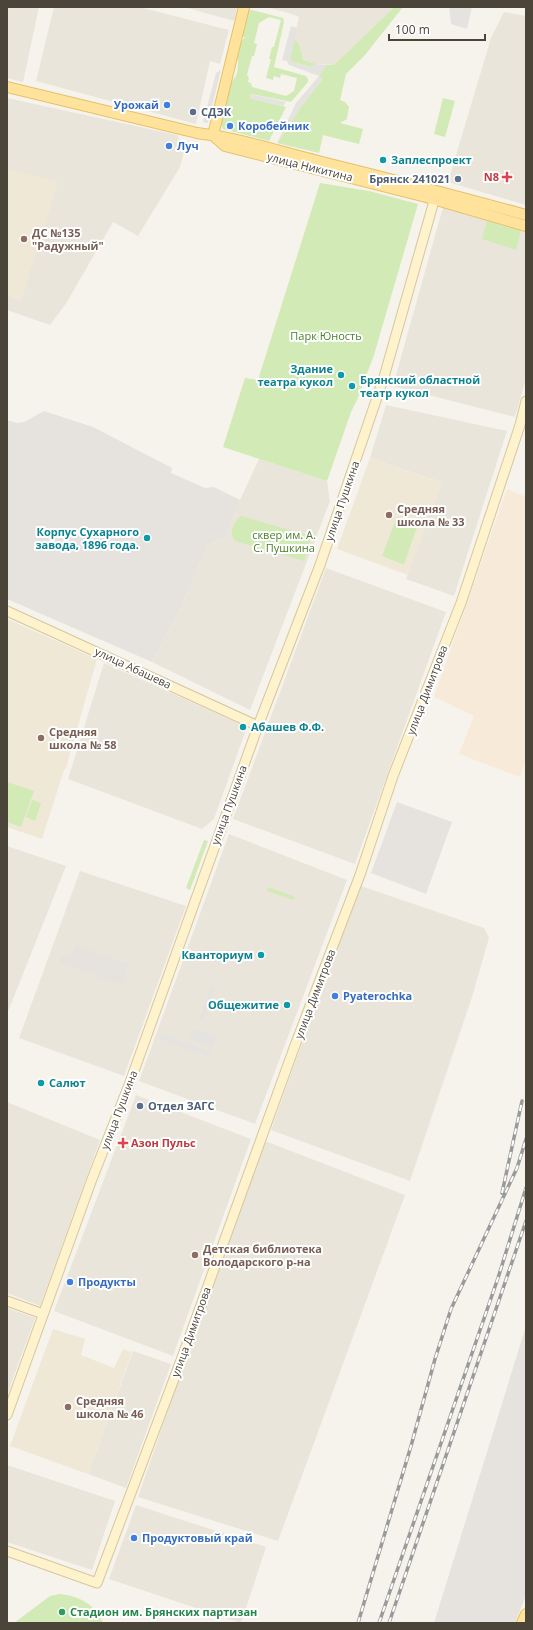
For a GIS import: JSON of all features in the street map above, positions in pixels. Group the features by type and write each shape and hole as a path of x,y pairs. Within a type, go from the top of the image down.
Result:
{"main road":[{"path":"213,135 244,7"},
{"name":"улица Никитина","path":"7,87 197,133 213,135 435,195 526,215"},
{"name":"улица Никитина","path":"435,195 526,226"},
{"name":"улица Пушкина","path":"7,1415 96,1170 129,1085 258,726 320,565 379,393 435,195"},
{"name":"улица Димитрова","path":"7,1551 97,1584 180,1363 294,1048 360,875 393,776 461,603 520,425 526,402"},
{"name":"улица Абашева","path":"7,611 258,726"},
{"path":"7,1301 43,1314"},
{"path":"522,1623 526,1614"}],"shaded area":[{"path":"7,7 39,7 23,82 7,78"},
{"path":"54,7 139,7 229,30 220,64 210,61 196,124 36,81"},
{"path":"184,7 237,7 234,21"},
{"path":"266,7 394,7 334,65 317,64 303,60 300,46 297,41 294,40 299,17"},
{"path":"449,7 472,7 467,29 451,24"},
{"path":"504,12 526,16 526,205 448,182 491,38"},
{"path":"291,26 297,28 290,61 310,67 317,64 326,65 319,76 289,65 287,61 282,60"},
{"path":"221,70 208,123 203,122 216,73"},
{"path":"319,76 323,79 300,108 277,143 296,103"},
{"path":"251,94 286,102 283,106 250,98"},
{"path":"7,98 177,135 185,148 180,167 138,236 113,222 67,302 50,325 7,310"},
{"name":"ДС №135 \"Радужный\"","path":"7,169 58,182 21,301 7,296"},
{"path":"443,207 526,230 526,379 515,417 393,386"},
{"path":"386,405 507,431 454,596 406,579 442,481 434,480 370,458"},
{"path":"44,411 93,427 172,468 171,473 205,488 214,487 240,500 226,537 208,545 180,609 152,662 7,599 7,420 17,423 24,422"},
{"name":"Средняя школа № 33","path":"370,458 433,480 442,481 408,575 337,549"},
{"path":"259,459 327,481 330,501 250,710 152,662 180,609 208,545 226,537 240,500"},
{"path":"507,489 526,497 526,759 520,777 459,754 474,716 434,697"},
{"path":"326,568 446,612 355,864 233,819"},
{"name":"Средняя школа № 58","path":"7,619 97,659 66,768 64,770 42,839 7,827"},
{"path":"104,663 247,727 214,819 202,829 68,779"},
{"path":"397,802 452,822 426,894 371,873"},
{"path":"229,834 347,880 255,1124 139,1081"},
{"path":"7,846 66,866 7,1014"},
{"path":"80,871 186,906 124,1076 19,1038"},
{"path":"358,885 484,928 489,938 472,997 410,1181 271,1130"},
{"path":"76,945 129,964 122,985 60,963 62,955 71,957"},
{"path":"211,985 215,986 203,1022 199,1021"},
{"path":"193,1029 217,1037 213,1048 189,1039"},
{"path":"161,1034 211,1052 209,1057 160,1039"},
{"path":"136,1095 251,1139 173,1356 54,1311"},
{"path":"7,1102 100,1140 40,1306 7,1293"},
{"path":"265,1141 405,1195 278,1541 138,1497 185,1361"},
{"path":"7,1308 35,1318 7,1395"},
{"path":"526,1326 526,1595 515,1623 434,1623"},
{"name":"Средняя школа № 46","path":"53,1329 85,1339 81,1355 114,1368 123,1349 132,1352 88,1474 10,1446"},
{"path":"133,1351 171,1364 126,1488 88,1474"},
{"path":"7,1465 115,1501 92,1570 7,1542"},
{"path":"136,1505 266,1547 241,1623 109,1579"}],"green space":[{"path":"394,7 403,7 365,55 346,74 340,100 345,102 349,107 347,119 340,123 363,129 359,144 323,135 319,153 277,143 300,108 322,79 319,76 326,65 334,65"},
{"path":"248,9 283,18 284,22 274,67 306,76 308,79 308,82 291,102 251,94 250,98 286,107 269,141 223,129 221,125 231,82 237,72 239,49 245,37 242,37","holes":["269,17 281,20 274,47 272,47 269,59 271,59 266,78 273,80 274,76 280,78 281,74 297,78 294,91 286,96 252,87 251,83 248,82 249,78 247,75 257,44 254,43 259,23"]},
{"path":"294,40 297,41 300,46 303,60 317,64 310,67 290,61"},
{"path":"443,98 455,101 445,137 434,134"},
{"name":"Парк Юность","path":"320,183 369,191 418,204 374,355 351,412 327,481 223,447 245,378 258,380"},
{"path":"487,221 521,231 516,250 482,239"},
{"name":"сквер им. А. С. Пушкина","path":"241,516 311,536 304,561 235,541 232,531 236,521"},
{"path":"397,517 418,524 404,564 382,556"},
{"path":"7,782 34,791 21,827 7,822"},
{"path":"32,800 41,803 35,821 26,817"},
{"path":"204,840 208,841 190,890 186,888"},
{"path":"268,887 295,897 294,900 267,891"},
{"name":"Стадион им. Брянских партизан","path":"60,1594 74,1597 86,1602 96,1611 103,1623 14,1623 50,1596"}],"railway":[{"path":"502,1193 522,1101"},
{"path":"358,1623 451,1309 517,1168 526,1139"},
{"path":"379,1623 498,1278 526,1188"},
{"path":"389,1623 526,1221"}],"place":[{"name":"Урожай","path":"167,105"},
{"name":"СДЭК","path":"193,112"},
{"name":"Коробейник","path":"230,126"},
{"name":"Луч","path":"169,146"},
{"name":"Заплеспроект","path":"383,160"},
{"name":"N8","path":"507,177"},
{"name":"Брянск 241021","path":"458,179"},
{"name":"ДС №135 \"Радужный\"","path":"24,239"},
{"name":"Здание театра кукол","path":"341,375"},
{"name":"Брянский областной театр кукол","path":"352,386"},
{"name":"Средняя школа № 33","path":"389,515"},
{"name":"Корпус Сухарного завода, 1896 года.","path":"147,538"},
{"name":"Абашев Ф.Ф.","path":"243,727"},
{"name":"Средняя школа № 58","path":"41,738"},
{"name":"Кванториум","path":"261,955"},
{"name":"Pyaterochka","path":"335,996"},
{"name":"Общежитие","path":"287,1005"},
{"name":"Салют","path":"41,1083"},
{"name":"Отдел ЗАГС","path":"140,1106"},
{"name":"Азон Пульс","path":"123,1143"},
{"name":"Детская библиотека Володарского р-на","path":"195,1255"},
{"name":"Продукты","path":"70,1282"},
{"name":"Средняя школа № 46","path":"68,1407"},
{"name":"Продуктовый край","path":"134,1538"},
{"name":"Стадион им. Брянских партизан","path":"62,1612"}]}
